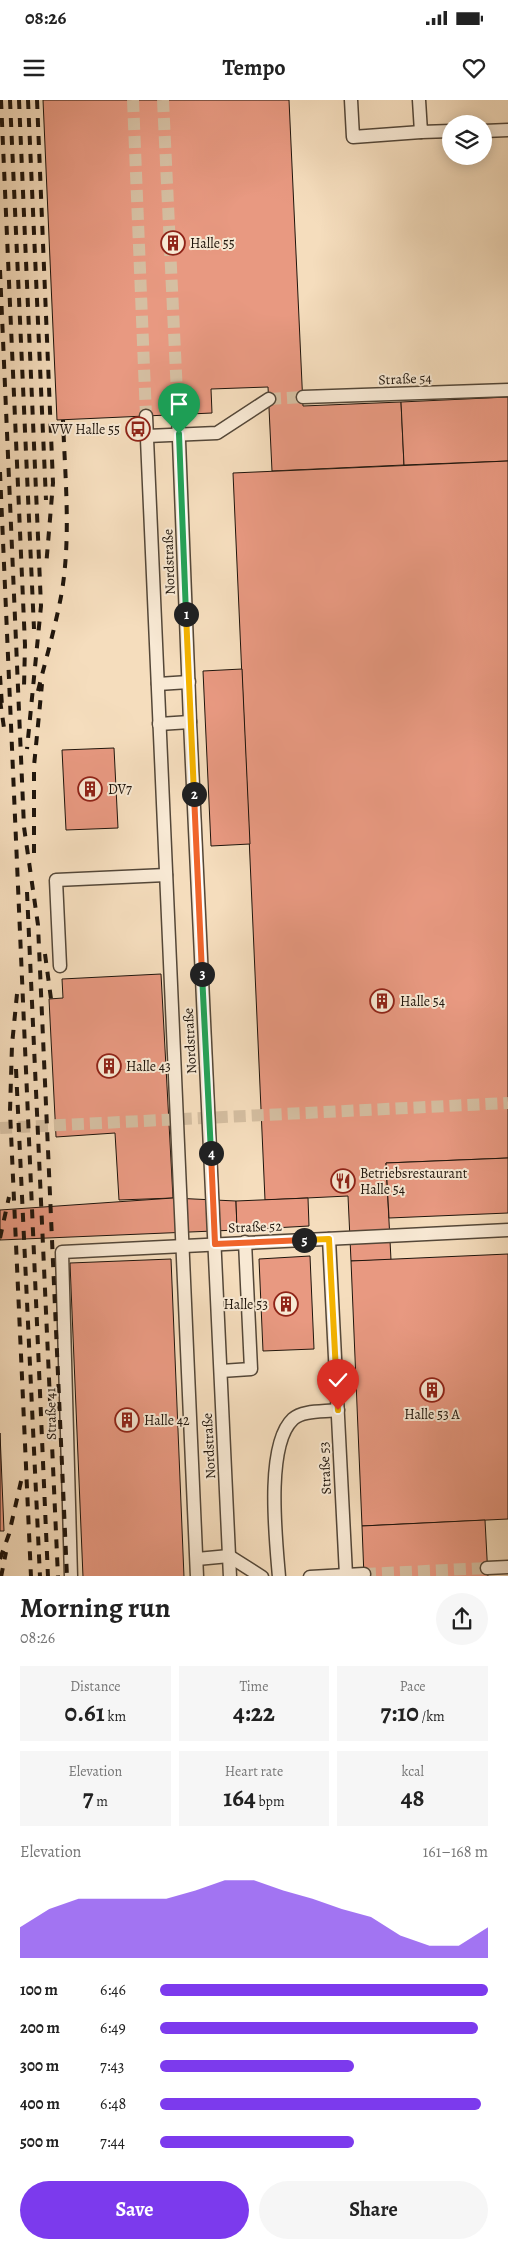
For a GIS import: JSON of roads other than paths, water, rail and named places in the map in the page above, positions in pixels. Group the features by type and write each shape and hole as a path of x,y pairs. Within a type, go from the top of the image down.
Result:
{"street":[{"path":"351,100 353,137 442,131"},
{"path":"419,100 420,132"},
{"path":"492,131 508,130"},
{"name":"Straße 54","path":"303,397 508,390"},
{"path":"147,436 217,433 269,399"},
{"name":"Nordstraße","path":"178,415 190,722 230,1576"},
{"name":"Nordstraße","path":"146,416 198,1576"},
{"path":"158,684 189,682"},
{"path":"160,724 190,722"},
{"path":"60,966 56,880 166,875"},
{"name":"Straße 52","path":"62,1252 508,1230"},
{"name":"Straße 53","path":"329,1239 346,1575"},
{"path":"221,1371 251,1369 245,1242"},
{"name":"Straße 41","path":"62,1252 71,1576"},
{"path":"279,1576 275,1513 277,1454 285,1429 293,1419 301,1414 338,1410"},
{"path":"197,1559 229,1556 262,1576"},
{"path":"487,1568 508,1567"},
{"path":"310,1576 364,1574"}],"tunnel":[{"path":"133,100 146,416"},
{"path":"163,100 178,415"},
{"path":"269,399 303,397"},
{"path":"0,1128 508,1103"},
{"path":"364,1574 487,1568"}],"railway":[{"path":"1,100 25,645 24,687"},
{"path":"10,100 34,629"},
{"path":"19,100 41,606 27,749"},
{"path":"28,100 46,500"},
{"path":"37,100 53,483 46,567"},
{"path":"0,270 24,827 38,925 67,1576"},
{"path":"38,691 57,616 65,570 67,506 63,420"},
{"path":"0,472 48,1576"},
{"path":"0,676 2,706"},
{"path":"34,853 34,766 42,684"},
{"path":"0,700 5,735"},
{"path":"27,892 58,1576"},
{"path":"45,954 51,999"},
{"path":"17,994 12,1045 10,1111 31,1576"},
{"path":"16,1069 40,1576"},
{"path":"0,1238 9,1197"},
{"path":"0,1559 9,1534 22,1477"},
{"path":"1,1576 6,1552"}],"place":[{"name":"Halle 55","path":"173,243"},
{"name":"VW Halle 55","path":"138,429"},
{"name":"DV7","path":"90,789"},
{"name":"Halle 54","path":"382,1001"},
{"name":"Halle 43","path":"109,1066"},
{"name":"Betriebsrestaurant Halle 54","path":"343,1181"},
{"name":"Halle 53","path":"286,1304"},
{"name":"Halle 53 A","path":"432,1390"},
{"name":"Halle 42","path":"127,1420"}]}
